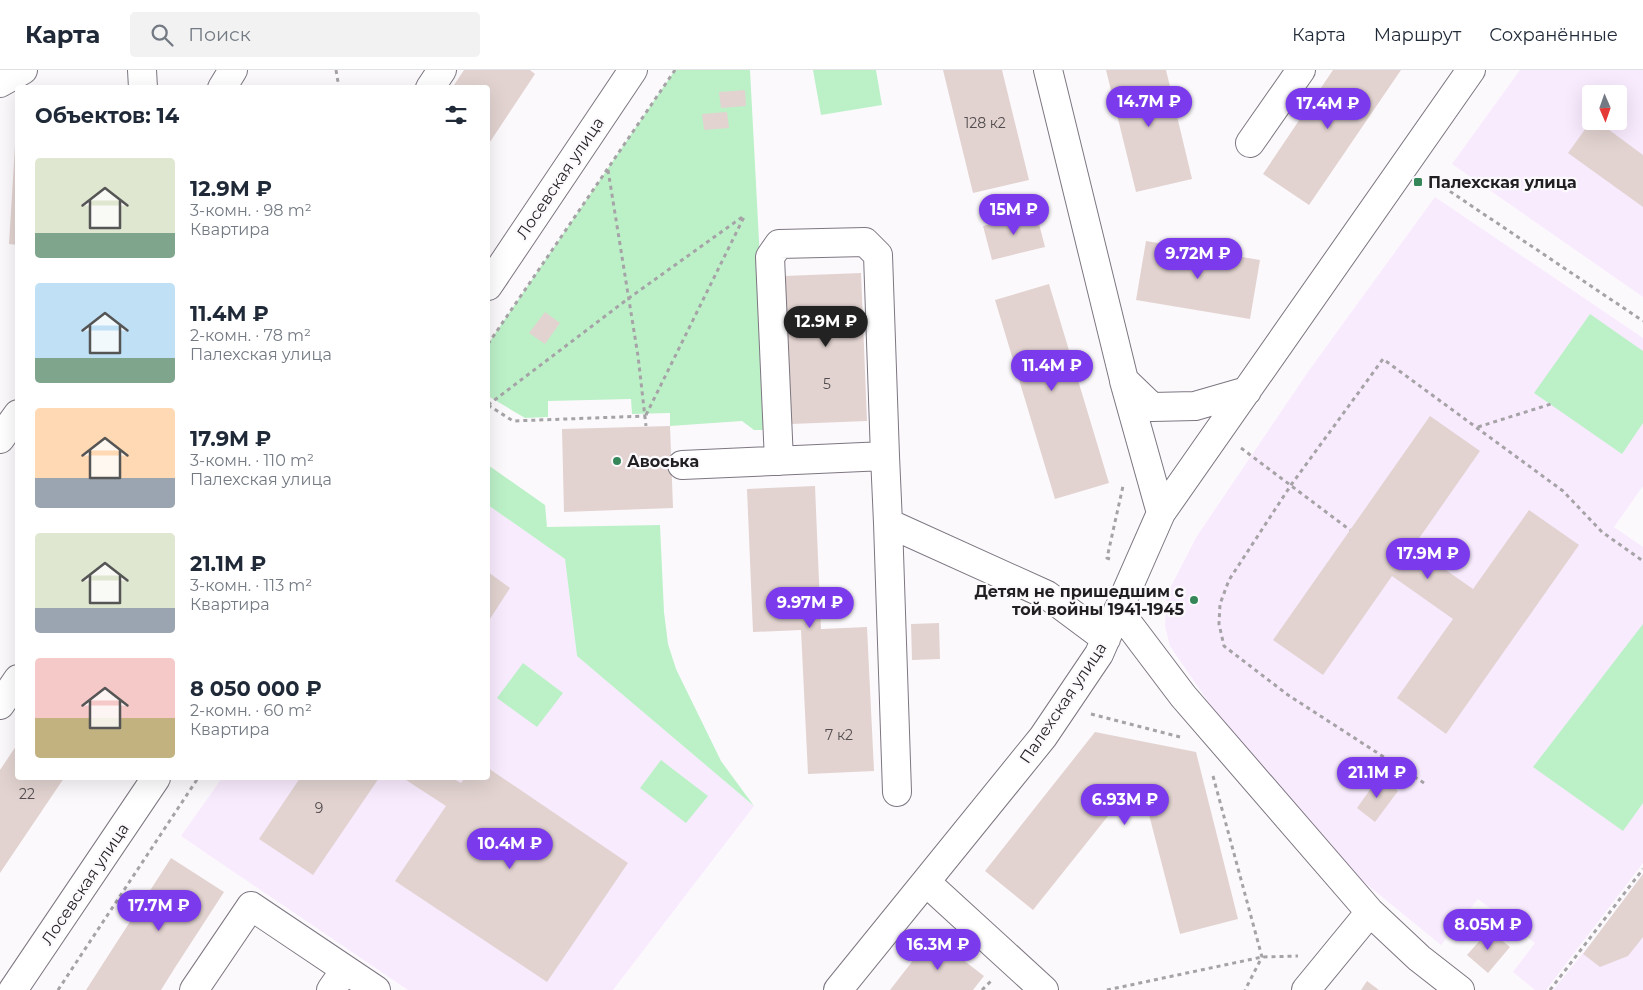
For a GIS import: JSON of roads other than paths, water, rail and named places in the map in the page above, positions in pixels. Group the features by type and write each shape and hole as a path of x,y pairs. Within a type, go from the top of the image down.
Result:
{"street":[{"path":"0,83 23,70"},
{"path":"142,70 143,85"},
{"path":"224,85 233,70"},
{"path":"432,85 442,70"},
{"name":"Лосевская улица","path":"490,283 633,70"},
{"path":"1048,70 1124,380 1161,513"},
{"path":"1250,143 1301,70"},
{"name":"Палехская улица","path":"838,990 927,883 1043,737 1099,654 1161,513 1471,70"},
{"path":"779,461 770,257 779,244 865,242 878,255 897,792"},
{"path":"1124,380 1152,407 1195,406 1247,391"},
{"path":"0,439 15,418"},
{"path":"682,465 885,456"},
{"path":"888,523 1047,595 1106,639"},
{"path":"1118,610 1183,696 1370,912 1419,958 1460,990"},
{"path":"0,705 15,683"},
{"name":"Лосевская улица","path":"13,990 155,780"},
{"path":"927,883 1044,990"},
{"path":"194,990 251,906 338,980 376,990"},
{"path":"1306,990 1370,912"}],"place":[{"name":"Палехская улица","path":"1418,182"},
{"name":"Авоська","path":"617,461"},
{"name":"Детям не пришедшим с той войны 1941-1945","path":"1194,600"}]}
